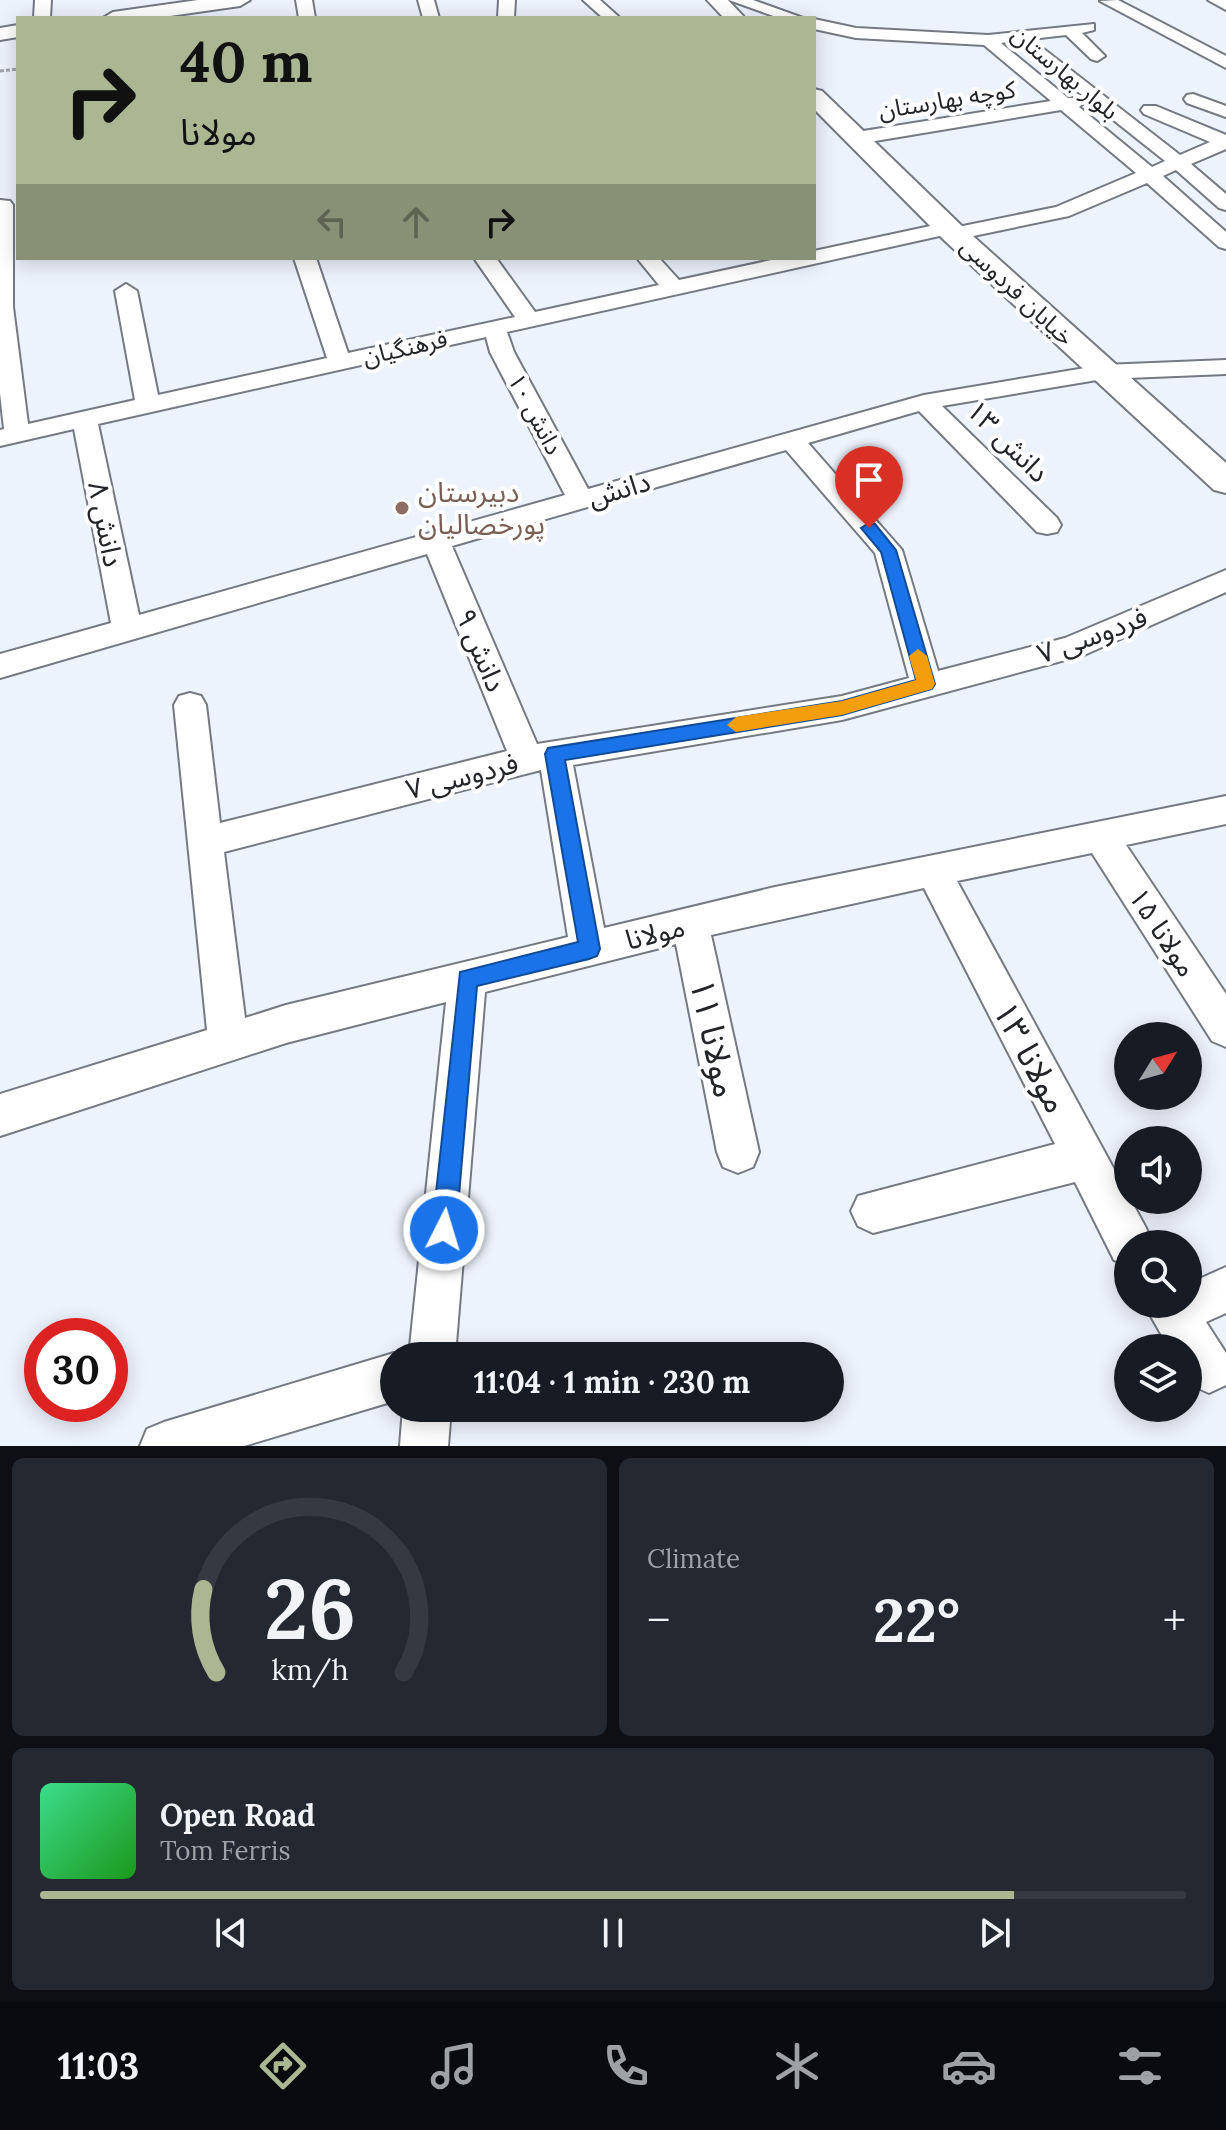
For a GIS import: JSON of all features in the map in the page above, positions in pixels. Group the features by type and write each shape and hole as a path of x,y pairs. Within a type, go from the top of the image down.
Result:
{"main road":[{"path":"139,16 177,13 240,0"},
{"path":"717,0 733,16"},
{"name":"خیابان فردوسی","path":"816,98 952,231 1226,482"}],"street":[{"path":"591,0 610,16"},
{"path":"737,0 789,16"},
{"path":"1216,0 1226,5"},
{"path":"1105,2 1226,63"},
{"path":"816,24 868,34 988,40"},
{"path":"1017,36 1088,27"},
{"path":"1069,29 1097,56"},
{"name":"بلوار بهارستان","path":"988,40 1017,36 1178,162 1226,204"},
{"name":"بلوار بهارستان","path":"988,40 1150,175 1226,243"},
{"name":"کوچه بهارستان","path":"857,138 1066,106 1091,96"},
{"path":"1193,99 1226,112"},
{"path":"1150,110 1226,142"},
{"name":"فرهنگیان","path":"816,255 1062,212 1226,142"},
{"path":"7,204 2,307 9,436"},
{"path":"306,260 340,363"},
{"path":"486,260 528,319"},
{"path":"650,260 673,287"},
{"name":"فرهنگیان","path":"9,436 792,260"},
{"path":"126,291 148,404"},
{"name":"دانش ۱۰","path":"494,327 502,352 581,500"},
{"name":"دانش","path":"0,666 924,402 1103,372 1226,367"},
{"name":"دانش ۱۳","path":"924,402 1047,525"},
{"name":"دانش ۸","path":"85,419 127,630"},
{"path":"791,440 888,550 926,684"},
{"name":"دانش ۹","path":"436,541 541,756 589,949"},
{"name":"فردوسی ۷","path":"205,842 541,756 842,708 1073,647 1226,580"},
{"path":"190,705 228,1042"},
{"name":"مولانا","path":"0,1115 286,1024 690,924 1226,810"},
{"name":"مولانا ۱۵","path":"1100,836 1226,1028"},
{"name":"مولانا ۱۳","path":"933,870 1123,1230"},
{"name":"مولانا ۱۱","path":"690,924 738,1152"},
{"path":"433,1342 467,979"},
{"path":"873,1211 1085,1158"},
{"path":"1202,1298 1226,1290"},
{"path":"1176,1318 1209,1369"},
{"path":"164,1446 380,1381"},
{"path":"424,1446 426,1422"}],"slow traffic":[{"path":"736,725 842,708 926,684 918,656"}],"place":[{"name":"دبیرستان پورخصالیان","path":"402,508"}],"route":[{"path":"444,1230 467,979 589,949 555,754 842,708 926,684 888,550 869,528"}]}
